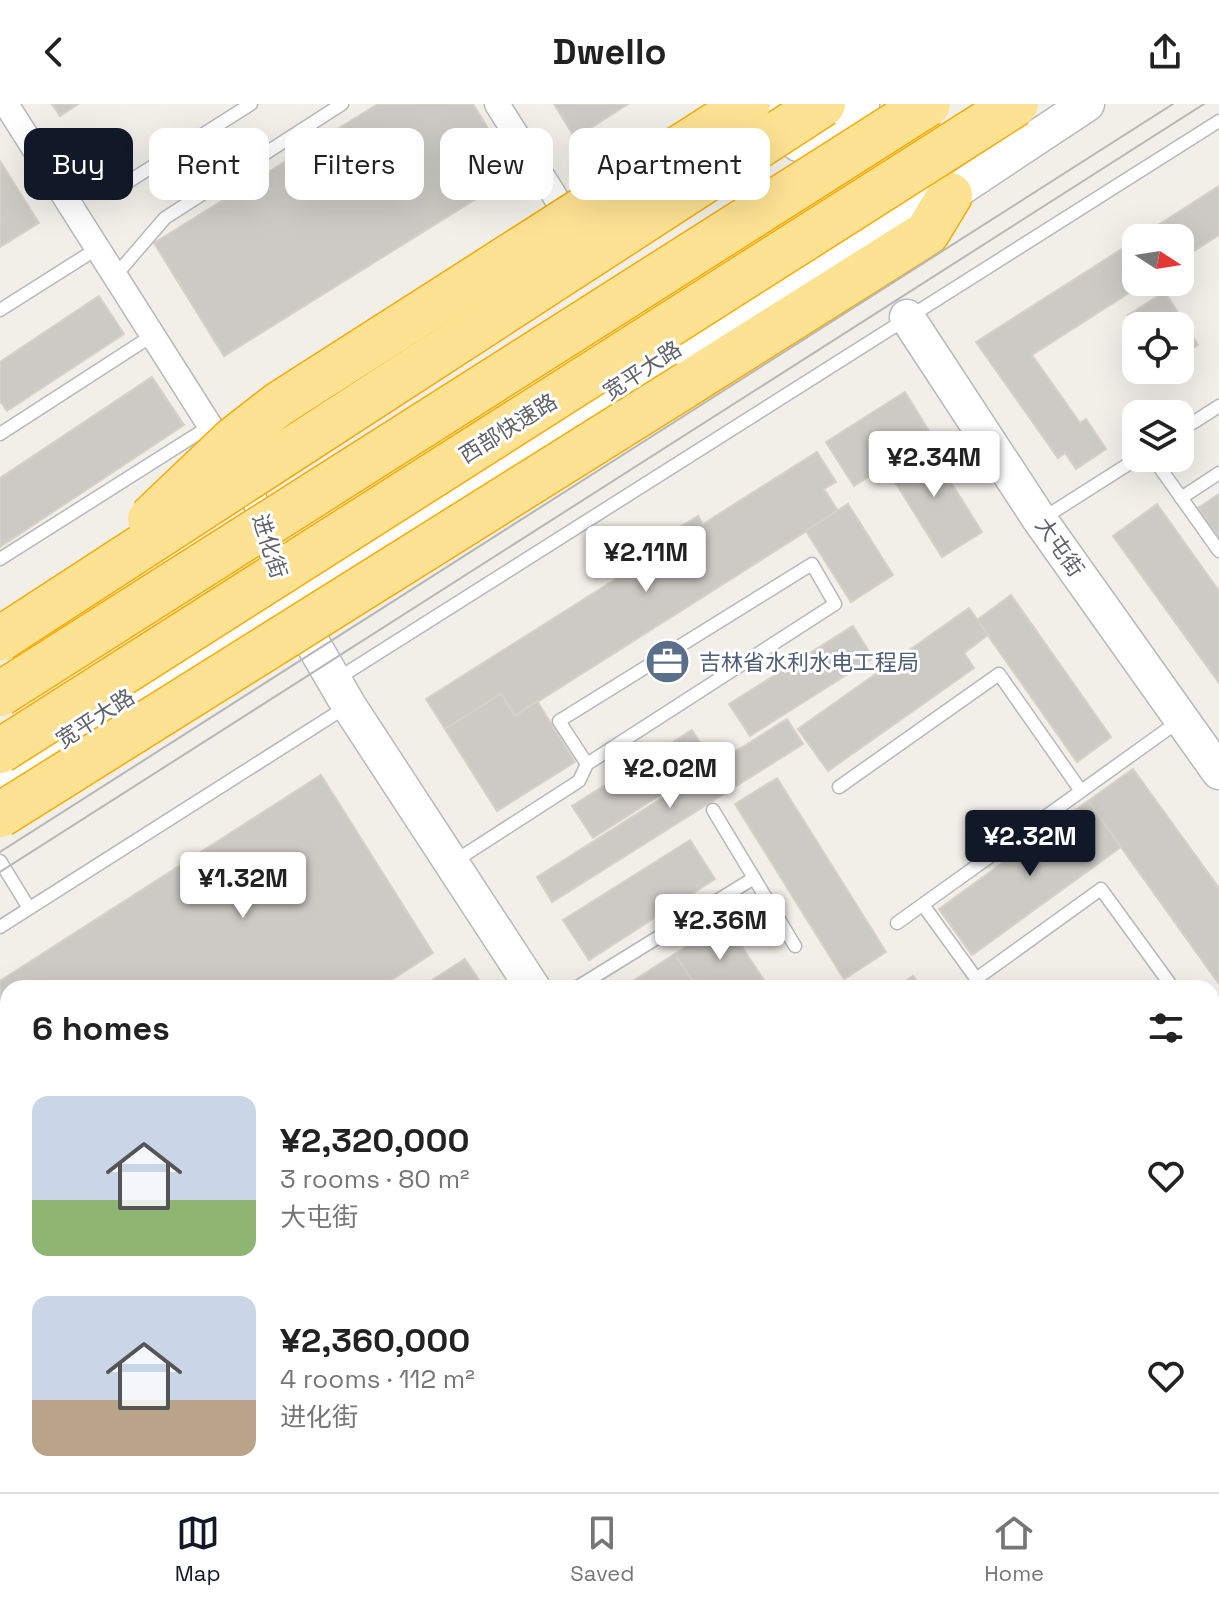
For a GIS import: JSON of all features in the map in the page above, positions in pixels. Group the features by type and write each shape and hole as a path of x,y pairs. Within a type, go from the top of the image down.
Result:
{"highway":[{"path":"74,592 234,439 279,404 748,104"},
{"path":"0,637 74,592 823,104"},
{"path":"0,694 928,104"},
{"name":"西部快速路","path":"0,751 1016,104"},
{"path":"0,815 927,233 950,195"}],"main road":[{"path":"600,268 693,160 780,104"},
{"path":"0,637 252,492 862,104"},
{"name":"宽平大路","path":"0,780 899,205 950,195 1087,104"},
{"name":"大屯街","path":"907,317 1040,520 1219,772"},
{"name":"进化街","path":"286,597 342,693 528,980"}],"street":[{"name":"进化街","path":"6,104 252,492 286,597"},
{"path":"497,104 600,268"}],"lane":[{"path":"133,179 251,104"},
{"path":"115,276 165,218 342,104"},
{"path":"0,927 342,693 907,317 1219,121"},
{"path":"0,310 98,248"},
{"path":"0,434 153,335"},
{"path":"1194,422 1219,406"},
{"path":"0,559 210,426"},
{"path":"1040,520 1122,468"},
{"path":"1163,472 1219,551"},
{"path":"1181,498 1219,473"},
{"path":"451,864 579,781 587,764 835,604 812,564 559,721 587,764"},
{"path":"839,787 999,674 1081,791"},
{"path":"897,923 1181,719"},
{"path":"713,810 795,946"},
{"path":"0,861 29,908"},
{"path":"589,980 754,878"},
{"path":"983,980 1101,889 1167,980"},
{"path":"923,905 977,980"}],"building":[{"path":"52,104 78,104 60,116"},
{"path":"378,104 473,104 488,128 440,128 440,200 474,200 224,356 154,243 223,200 269,200 269,172 285,162 285,200 424,200 424,128 339,128"},
{"path":"554,104 628,104 591,128 569,128"},
{"path":"0,161 39,223 0,247"},
{"path":"1219,186 1219,235 1194,251 1194,224 1160,224"},
{"path":"1122,249 1124,296 1032,355 1080,423 1086,419 1106,449 1076,469 1065,453 1058,458 976,342"},
{"path":"99,296 124,334 7,411 0,401 0,362"},
{"path":"1159,296 1167,296 1177,312 1133,312"},
{"path":"152,377 184,425 0,547 0,478"},
{"path":"905,392 932,436 854,486 826,442"},
{"path":"925,441 982,532 942,557 885,466"},
{"path":"817,452 836,482 824,489 838,511 515,716 501,694 445,729 426,699 619,577 614,569 698,516 703,524"},
{"path":"1219,494 1219,538 1198,508"},
{"path":"848,504 893,575 851,602 806,531"},
{"path":"1157,504 1219,591 1219,683 1113,536"},
{"path":"1011,595 1111,737 1077,762 977,620"},
{"path":"969,608 988,635 964,653 974,668 828,771 798,729"},
{"path":"853,626 873,658 750,736 729,704"},
{"path":"501,694 515,716 537,701 575,762 497,811 445,729"},
{"path":"787,719 803,744 552,902 537,877"},
{"path":"692,730 712,762 593,838 572,806"},
{"path":"1133,769 1219,888 1219,980 1216,980 1088,801"},
{"path":"321,775 433,953 391,980 2,980"},
{"path":"777,778 886,952 844,979 735,804"},
{"path":"1088,801 1121,847 972,955 939,909"},
{"path":"690,840 715,879 589,960 563,920"},
{"path":"725,921 764,980 692,980 675,954"},
{"path":"675,954 692,980 635,980"},
{"path":"465,959 479,980 432,980"}],"tram line":[{"path":"0,852 1173,104"},
{"path":"0,872 1204,104"}],"place":[{"name":"吉林省水利水电工程局","path":"668,662"}]}
